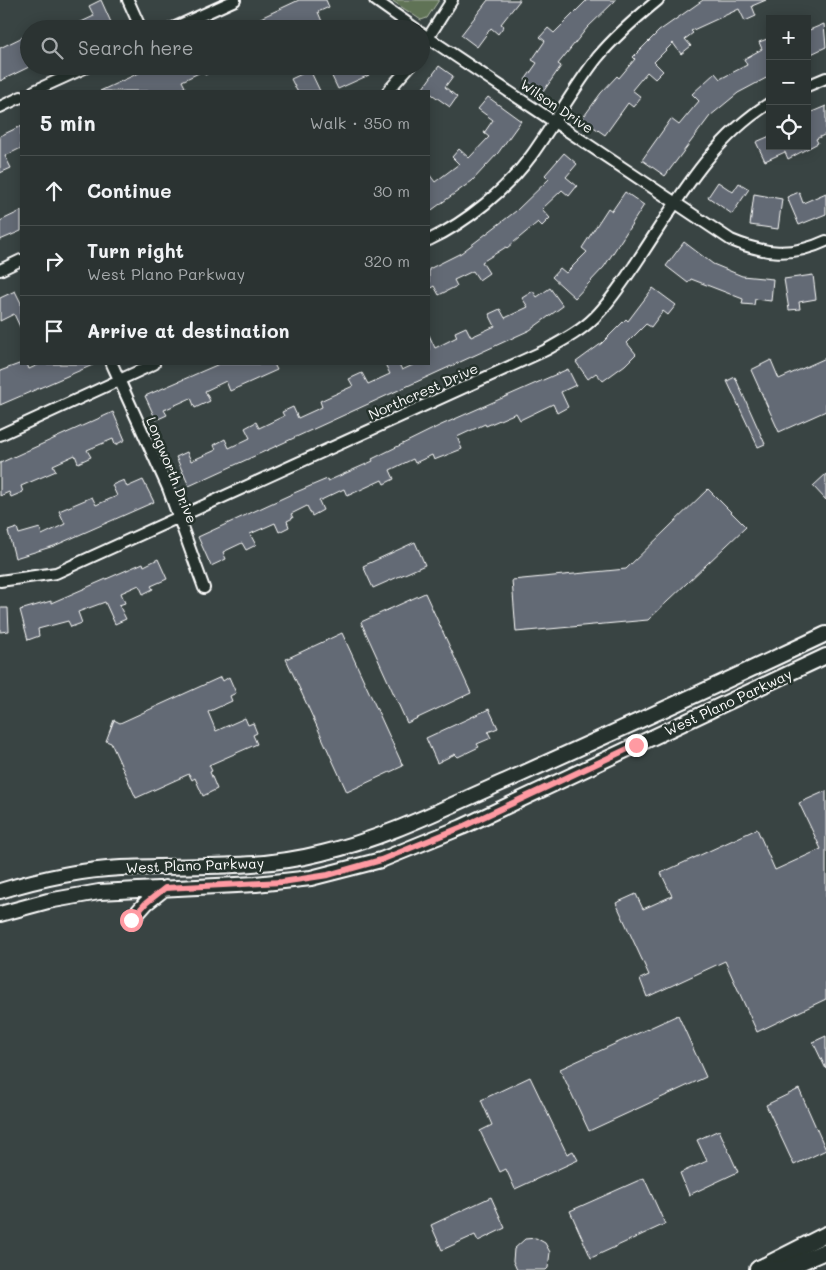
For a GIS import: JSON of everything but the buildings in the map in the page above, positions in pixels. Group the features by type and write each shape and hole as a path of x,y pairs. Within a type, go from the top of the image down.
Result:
{"highway":[{"path":"756,1269 784,1269 826,1251"}],"main road":[{"name":"West Plano Parkway","path":"0,891 63,874 119,868 248,865 311,856 355,845 419,820 613,734 826,634"},
{"name":"West Plano Parkway","path":"0,914 48,901 120,891 282,882 328,875 381,860 462,827 826,656"},
{"path":"805,666 826,664"},
{"path":"628,727 636,745"},
{"path":"613,734 622,752"},
{"path":"119,868 120,891"},
{"path":"131,920 146,903 165,888"},
{"path":"756,1269 826,1234"}],"street":[{"path":"128,0 137,20"},
{"path":"192,20 236,0"},
{"path":"375,0 403,20"},
{"path":"430,29 452,0"},
{"path":"430,239 469,215 508,182 530,157 596,59 614,38 658,0"},
{"name":"Wilson Drive","path":"430,38 731,240 750,248 783,254 797,252 826,241"},
{"path":"36,90 69,75"},
{"path":"389,90 402,75"},
{"path":"811,84 826,78"},
{"path":"0,107 20,97"},
{"name":"Northcrest Drive","path":"0,581 56,573 571,337 595,317 614,294 676,204 724,140 740,124 767,105"},
{"path":"0,270 20,260"},
{"name":"Longworth Drive","path":"112,365 168,488 177,518 204,588"},
{"path":"0,435 152,365"}],"green space":[{"path":"391,0 439,0 427,18 421,20"}],"route":[{"path":"131,920 146,903 165,888 282,882 328,875 381,860 412,849 462,827 636,745"}]}
